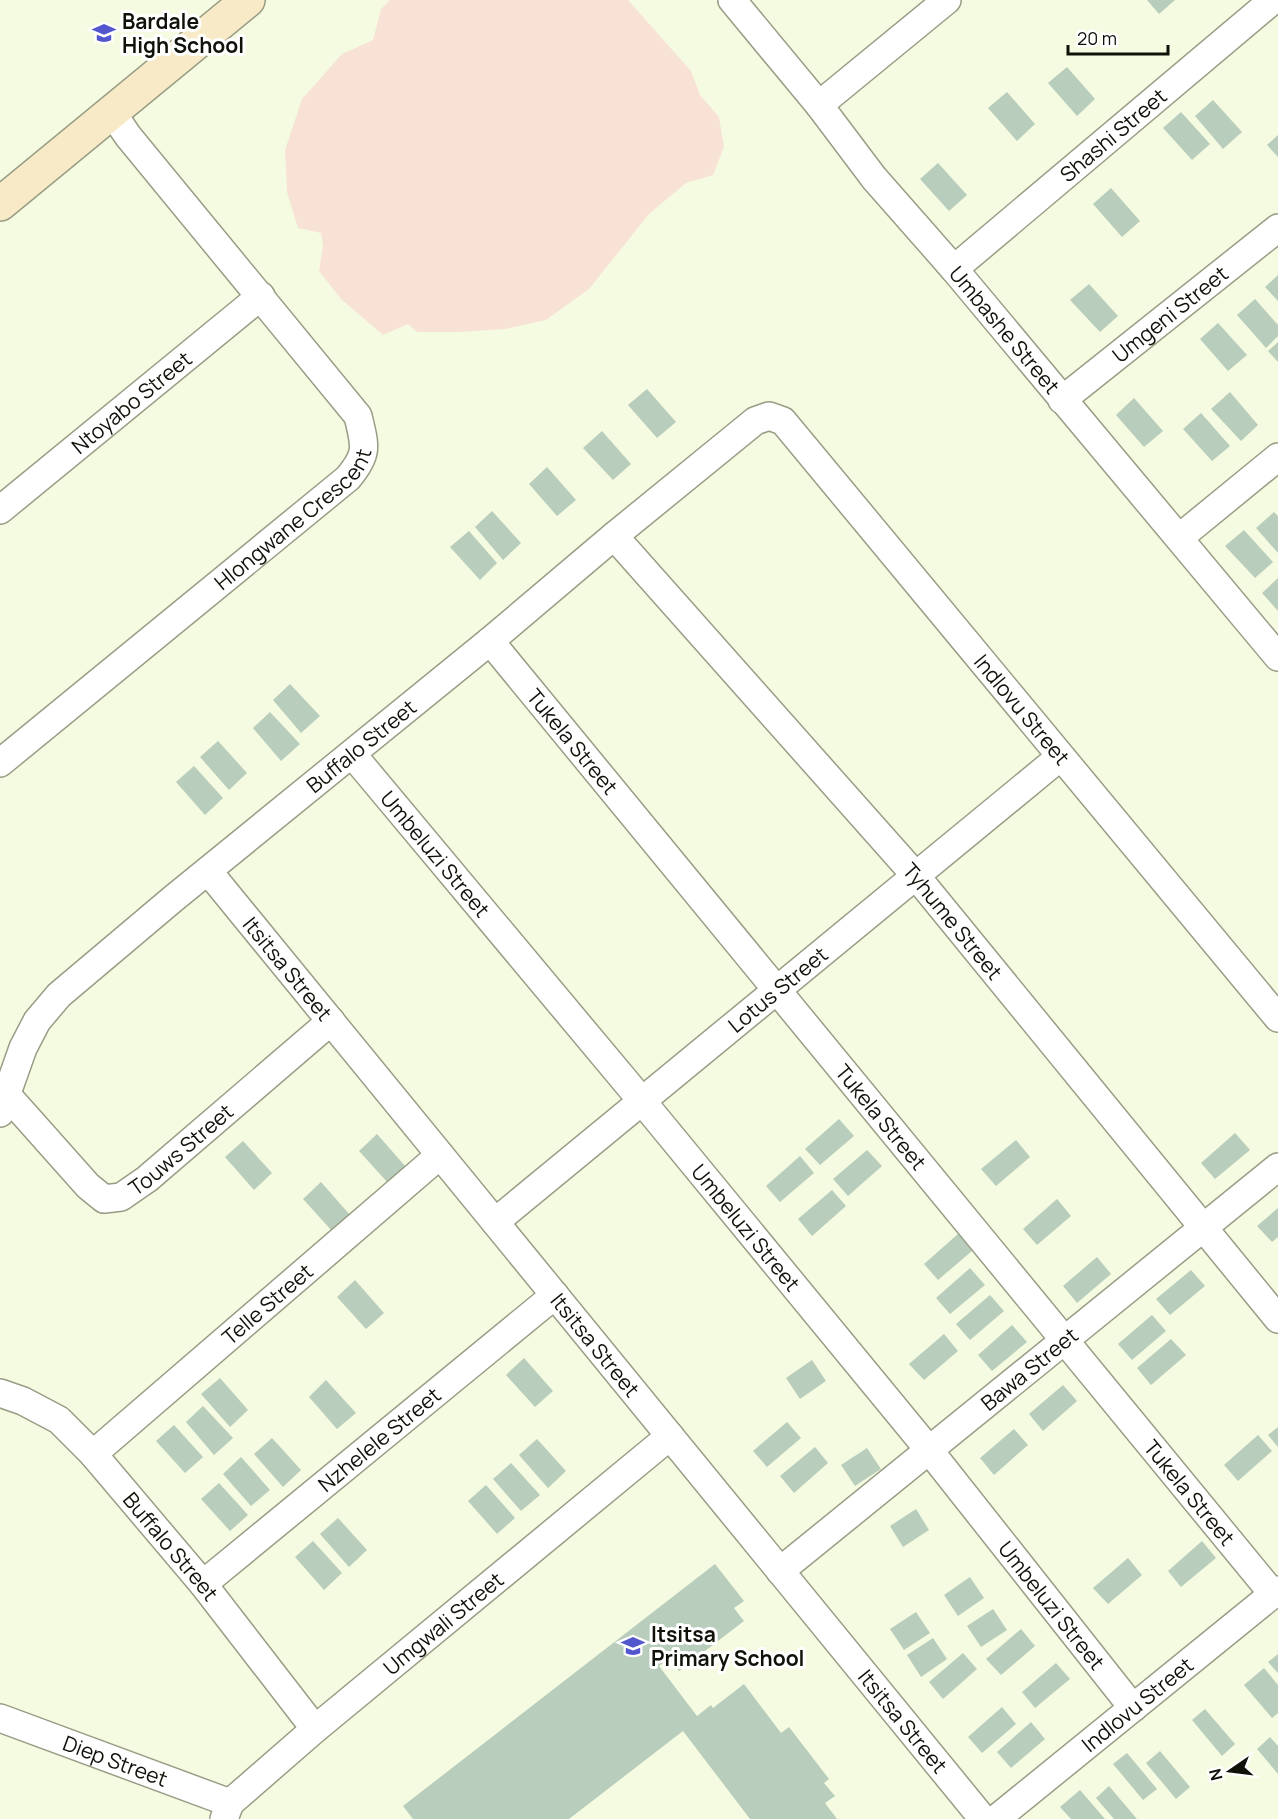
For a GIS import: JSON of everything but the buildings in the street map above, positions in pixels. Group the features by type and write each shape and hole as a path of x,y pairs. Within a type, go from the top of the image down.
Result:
{"street":[{"path":"0,204 248,0"},
{"name":"Umbashe Street","path":"732,0 819,105 874,178 954,268 1278,657"},
{"path":"819,105 947,0"},
{"name":"Shashi Street","path":"954,268 1273,0"},
{"name":"Hlongwane Crescent","path":"0,763 348,478 359,465 365,445 358,416 128,136 111,111"},
{"name":"Umgeni Street","path":"1062,400 1278,228"},
{"name":"Ntoyabo Street","path":"0,510 261,296"},
{"name":"Buffalo Street","path":"3,1104 23,1048 37,1021 59,995 754,421 769,416"},
{"name":"Indlovu Street","path":"769,416 783,421 1060,757 1275,1010"},
{"path":"1179,538 1278,458"},
{"name":"Tyhume Street","path":"614,536 916,876 1278,1319"},
{"name":"Tukela Street","path":"490,641 1065,1341 1275,1592"},
{"name":"Umbeluzi Street","path":"352,754 642,1101 928,1450 1133,1708"},
{"name":"Lotus Street","path":"495,1222 1060,757"},
{"name":"Itsitsa Street","path":"208,871 983,1819"},
{"name":"Touws Street","path":"3,1104 104,1199 122,1197 147,1179 331,1021"},
{"name":"Telle Street","path":"93,1454 440,1155"},
{"name":"Bawa Street","path":"780,1571 1278,1167"},
{"name":"Nzhelele Street","path":"203,1584 555,1295"},
{"name":"Buffalo Street","path":"0,1393 23,1401 59,1420 93,1454 203,1584 315,1729"},
{"name":"Umgwali Street","path":"227,1811 315,1729 670,1436"},
{"name":"Indlovu Street","path":"996,1819 1275,1592"},
{"name":"Diep Street","path":"0,1718 227,1811"}],"shaded area":[{"path":"390,0 628,0 691,71 700,95 719,117 724,147 713,175 686,183 649,214 589,289 546,320 505,329 459,332 417,332 408,324 383,335 341,299 319,271 323,246 321,233 298,228 287,192 285,150 302,99 342,54 373,40 381,9"}],"place":[{"name":"Bardale High School","path":"104,33"},
{"name":"Itsitsa Primary School","path":"633,1646"}]}
